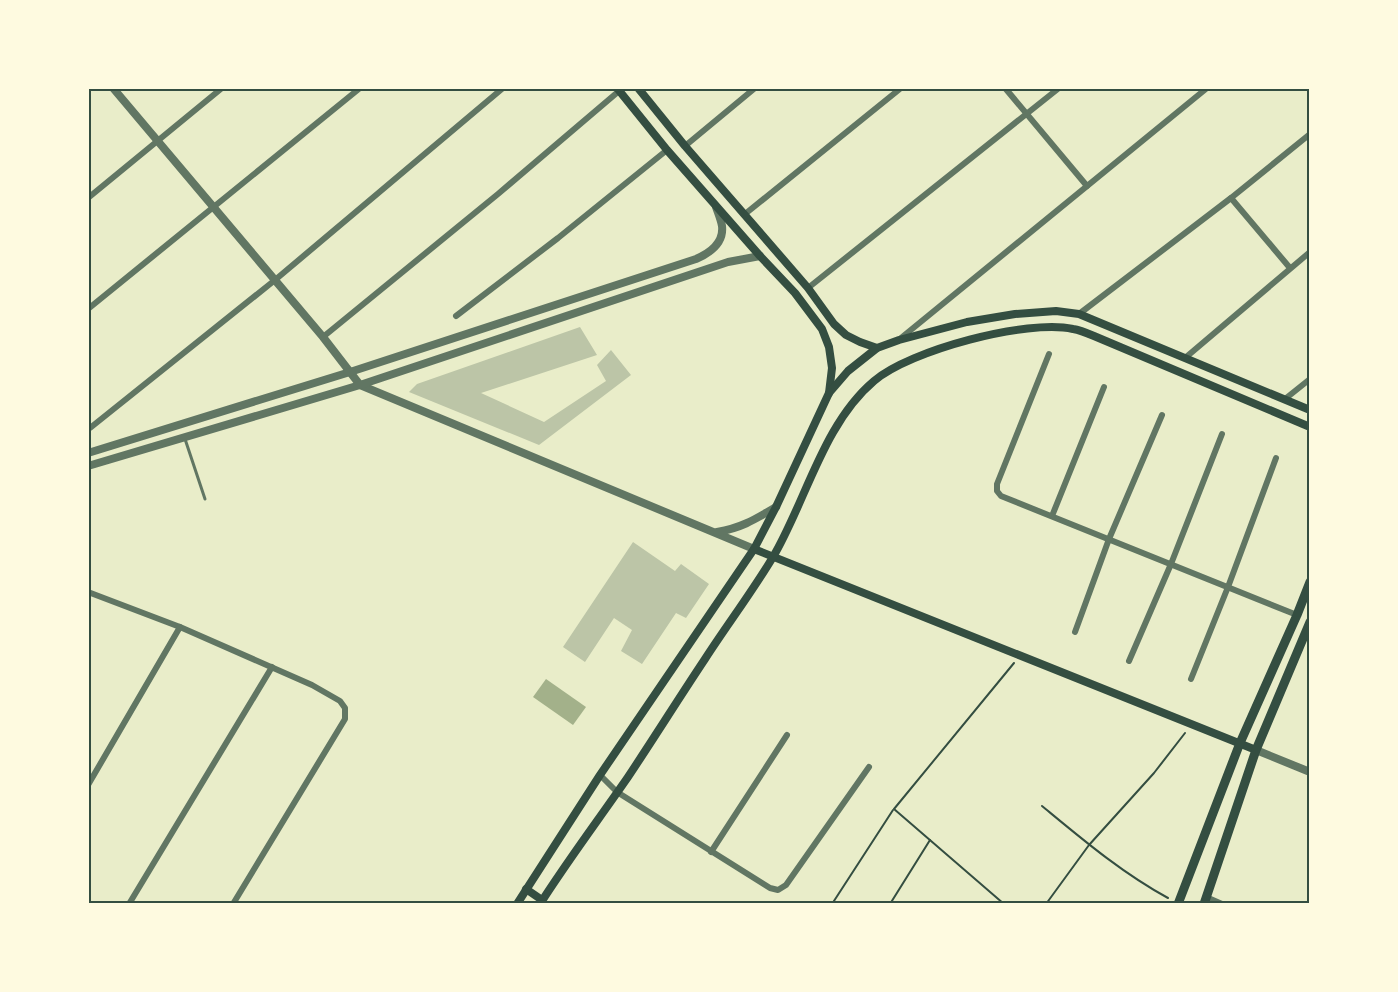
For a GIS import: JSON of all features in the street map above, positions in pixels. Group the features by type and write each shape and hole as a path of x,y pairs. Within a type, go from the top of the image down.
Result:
{"main road":[{"path":"638,88 808,288 834,324 846,335 877,348"},
{"path":"618,90 667,150 795,293 822,329 829,346 832,368 829,393"},
{"path":"760,256 772,246"},
{"path":"517,903 600,775 754,549 829,393 848,371 877,348 966,322 1015,314 1056,311 1079,314 1310,410"},
{"path":"526,889 541,902 774,556 829,441 846,411 874,380 894,367 919,355 968,340 1014,330 1072,328 1310,427"},
{"path":"754,549 1256,750"},
{"path":"1178,903 1240,743 1310,582"},
{"path":"1205,900 1256,750 1310,622"}],"street":[{"path":"113,88 323,337 360,385 754,549"},
{"path":"88,198 222,88"},
{"path":"88,309 360,88"},
{"path":"90,428 275,280 503,88"},
{"path":"685,146 755,88"},
{"path":"744,214 902,88"},
{"path":"1005,88 1088,186"},
{"path":"808,288 1059,88"},
{"path":"899,340 1208,88"},
{"path":"323,337 498,194 618,90"},
{"path":"1079,314 1231,198 1310,134"},
{"path":"456,316 667,150"},
{"path":"1231,198 1290,268"},
{"path":"88,453 350,372 707,255 721,239 722,227 716,205"},
{"path":"1185,358 1310,252"},
{"path":"88,466 360,385 728,262 760,256"},
{"path":"1049,354 997,484 997,491 1001,496 1297,615"},
{"path":"1285,399 1310,379"},
{"path":"1052,516 1104,387"},
{"path":"1075,632 1109,539 1162,415"},
{"path":"1129,661 1171,564 1222,435"},
{"path":"1191,679 1276,458"},
{"path":"716,532 747,524 776,507"},
{"path":"88,592 180,627 312,685 340,700 345,708 345,718 233,903"},
{"path":"88,785 180,627"},
{"path":"129,903 272,667"},
{"path":"711,852 788,735"},
{"path":"1256,750 1310,772"},
{"path":"600,775 616,792 770,888 778,890 786,885 869,767"},
{"path":"1205,900 1221,903"}],"lane":[{"path":"184,438 205,500"}],"path":[{"path":"1004,903 894,809 1021,655"},
{"path":"1046,903 1089,845 1154,773 1193,723"},
{"path":"1042,806 1143,885 1178,903"},
{"path":"832,903 893,810"},
{"path":"890,903 930,840"}],"shaded area":[{"path":"546,679 586,707 573,725 533,697"}],"building":[{"path":"580,327 597,355 481,393 544,422 606,381 597,365 611,350 631,375 539,445 409,392 417,384"},
{"path":"633,542 675,571 681,564 709,584 686,618 676,613 642,664 621,651 632,630 614,618 585,662 563,647"}]}
